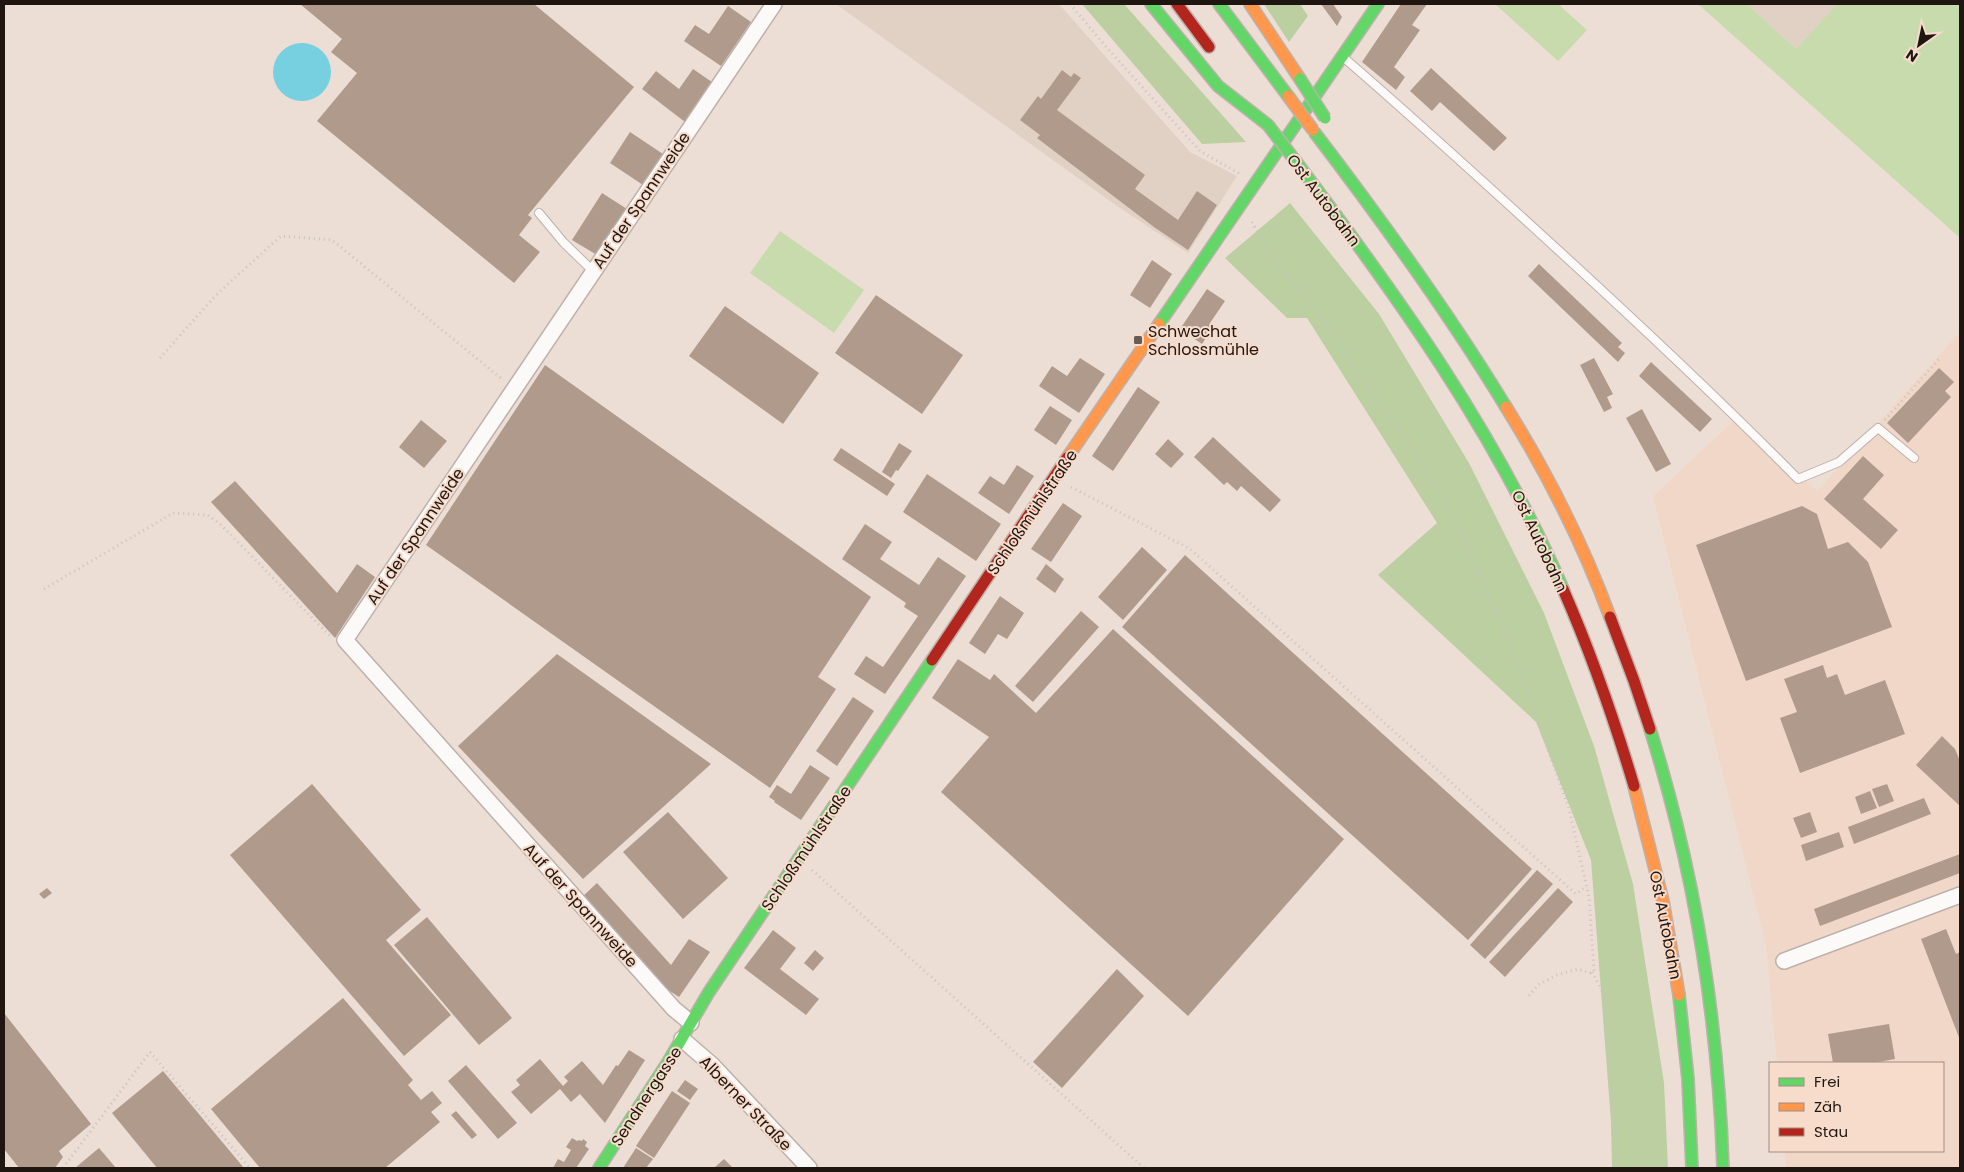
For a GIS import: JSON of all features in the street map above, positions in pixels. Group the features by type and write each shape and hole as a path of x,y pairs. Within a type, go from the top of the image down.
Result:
{"main road":[{"path":"1151,4 1218,86 1268,125"},
{"path":"1177,4 1217,57"},
{"name":"Ost Autobahn","path":"1219,4 1402,248 1451,318 1488,376 1534,455 1561,507 1598,588 1629,669 1660,761 1694,900 1708,984 1720,1089 1724,1168"},
{"path":"1250,4 1328,122"},
{"name":"Schloßmühlstraße","path":"691,1023 709,992 1054,478 1378,4"},
{"name":"Ost Autobahn","path":"1240,87 1412,321 1473,413 1526,511 1579,626 1609,705 1633,780 1664,907 1678,991 1688,1074 1692,1168"},
{"path":"1354,167 1361,193"},
{"name":"Sendnergasse","path":"599,1168 691,1023"}],"street":[{"name":"Auf der Spannweide","path":"691,1023 674,1009 345,640 774,4"},
{"path":"1784,962 1960,895"},
{"name":"Alberner Straße","path":"682,1039 712,1065 809,1168"}],"lane":[{"path":"1343,57 1394,101 1648,333 1736,416 1798,479 1839,462 1878,428 1914,458"},
{"path":"539,213 564,243 593,271"}],"path":[{"path":"1070,4 1200,151 1256,182"},
{"path":"1240,205 1269,252 1328,326 1412,448 1463,535 1516,659 1568,809 1589,897 1594,971 1592,972 1605,996 1617,1168"},
{"path":"160,358 231,282 281,236 289,236 332,240 514,389"},
{"path":"1878,428 1940,358"},
{"path":"1054,478 1190,549 1576,894 1586,886"},
{"path":"44,589 173,513 208,515 221,525 339,645 345,640"},
{"path":"799,858 1144,1168"},
{"path":"1527,998 1538,985 1557,975 1578,968 1590,974 1592,972"},
{"path":"63,1168 150,1052 250,1168"}],"shaded area":[{"path":"836,4 1059,4 1190,152 1237,176 1188,253 1117,206"},
{"path":"1747,4 1837,4 1796,49"},
{"path":"1960,332 1960,1168 1786,1168 1785,1152 1944,1152 1944,1062 1777,1062 1766,945 1653,496 1738,417 1817,491"}],"green space":[{"path":"1082,4 1124,4 1246,142 1202,144"},
{"path":"1264,4 1300,4 1308,16 1289,42"},
{"path":"1495,4 1558,4 1587,30 1558,61"},
{"path":"1698,4 1747,4 1796,49 1837,4 1960,4 1960,238"},
{"path":"1290,203 1379,314 1469,463 1544,613 1594,746 1633,884 1664,1083 1668,1168 1612,1168 1611,1122 1591,860 1536,722 1378,575 1437,523 1307,318 1287,318 1225,258"},
{"path":"780,231 864,290 834,333 750,273"}],"water":[{"path":"302,43 318,48 326,56 331,72 326,88 318,96 302,101 286,96 278,88 273,72 278,56 286,48"}],"building":[{"path":"300,4 534,4 634,87 528,215 532,218 519,235 540,252 514,283 317,121 357,73 331,52 342,39"},
{"path":"1321,4 1333,4 1342,17 1337,26"},
{"path":"1401,4 1427,4 1412,25 1420,30 1394,67 1405,77 1396,90 1362,62"},
{"path":"728,6 751,22 721,66 684,41 695,25 709,34"},
{"path":"1431,68 1507,138 1494,151 1440,102 1432,111 1410,91"},
{"path":"693,69 712,82 685,122 642,89 656,71 679,89"},
{"path":"1062,70 1071,77 1074,73 1081,78 1057,110 1145,175 1135,189 1178,220 1197,191 1217,205 1188,250 1154,227 1037,138 1040,135 1020,120 1038,96 1041,99"},
{"path":"630,132 663,154 643,185 610,163"},
{"path":"602,193 627,209 597,255 572,240"},
{"path":"1152,260 1172,274 1150,308 1130,295"},
{"path":"1539,264 1622,343 1618,347 1625,353 1618,362 1528,276"},
{"path":"1207,289 1225,301 1210,323 1214,325 1202,344 1180,329"},
{"path":"876,295 963,355 922,414 835,353"},
{"path":"725,306 819,373 783,424 689,356"},
{"path":"1080,358 1105,374 1079,413 1039,386 1052,366 1067,376"},
{"path":"1594,358 1613,394 1607,397 1612,408 1604,412 1580,365"},
{"path":"1651,362 1712,419 1700,432 1639,376"},
{"path":"545,365 871,597 818,677 836,689 770,788 426,545"},
{"path":"1939,368 1954,382 1945,391 1951,397 1908,443 1887,423"},
{"path":"1138,387 1160,402 1113,471 1092,456"},
{"path":"1050,406 1072,420 1056,445 1034,430"},
{"path":"1642,409 1671,464 1656,472 1626,418"},
{"path":"421,420 447,441 424,468 399,447"},
{"path":"1213,437 1281,500 1270,512 1241,486 1237,491 1227,482 1224,485 1194,457"},
{"path":"1168,439 1184,454 1171,468 1155,454"},
{"path":"899,443 912,451 891,478 882,472"},
{"path":"841,448 895,484 887,496 833,460"},
{"path":"1863,456 1884,475 1863,499 1898,530 1881,549 1824,499"},
{"path":"1017,465 1034,476 1009,514 978,493 990,476 1004,485"},
{"path":"927,474 1001,524 976,561 903,512"},
{"path":"235,481 337,593 357,564 375,577 335,638 211,502"},
{"path":"1063,503 1082,516 1051,562 1031,549"},
{"path":"1802,506 1817,514 1828,549 1848,542 1868,562 1892,627 1746,681 1696,545"},
{"path":"865,524 892,542 880,559 919,585 938,557 966,576 885,694 854,674 866,656 883,667 918,616 904,607 906,603 842,559"},
{"path":"1142,547 1167,570 1123,620 1098,597"},
{"path":"1185,555 1532,869 1468,940 1122,627"},
{"path":"1046,564 1064,579 1055,593 1036,579"},
{"path":"1000,596 1024,613 1007,639 998,634 985,654 969,643"},
{"path":"1081,611 1099,627 1033,702 1015,686"},
{"path":"1113,629 1344,839 1188,1016 941,792 989,737 932,698 958,659 990,680 994,674 1036,713"},
{"path":"557,654 711,764 583,879 458,746"},
{"path":"1823,665 1827,678 1837,674 1845,695 1885,680 1905,734 1800,773 1780,718 1797,712 1784,679"},
{"path":"853,697 874,711 837,766 816,751"},
{"path":"1942,736 1955,749 1960,761 1960,806 1916,765"},
{"path":"810,765 830,778 801,820 769,797 777,785 791,794"},
{"path":"312,784 421,910 386,940 451,1015 404,1056 230,855"},
{"path":"1887,784 1894,801 1879,807 1872,789"},
{"path":"1870,791 1877,808 1861,814 1855,797"},
{"path":"1924,798 1931,814 1854,844 1848,827"},
{"path":"668,812 728,878 683,919 623,852"},
{"path":"1810,812 1817,832 1801,838 1793,818"},
{"path":"1839,832 1844,847 1806,861 1801,845"},
{"path":"1960,854 1960,873 1820,926 1814,909"},
{"path":"1537,870 1553,884 1485,959 1470,945"},
{"path":"597,883 671,965 689,939 710,952 679,997 659,984 582,897"},
{"path":"47,888 52,893 44,899 39,894"},
{"path":"1558,888 1573,902 1505,977 1489,962"},
{"path":"427,917 512,1018 479,1045 394,945"},
{"path":"1946,929 1956,954 1960,952 1960,1040 1921,939"},
{"path":"773,930 796,948 780,969 819,999 806,1015 744,968"},
{"path":"815,950 824,958 813,971 804,963"},
{"path":"1117,969 1144,996 1062,1088 1033,1062"},
{"path":"343,998 413,1080 408,1085 421,1100 432,1091 442,1103 431,1112 440,1122 385,1168 260,1168 211,1109"},
{"path":"4,1013 91,1124 59,1151 63,1157 55,1168 19,1168 4,1149"},
{"path":"1889,1024 1895,1059 1878,1062 1833,1062 1828,1034"},
{"path":"629,1050 645,1060 605,1123 580,1094 571,1102 560,1089 531,1114 511,1092 520,1085 516,1080 540,1059 563,1086 568,1081 564,1077 582,1061 603,1085"},
{"path":"466,1065 517,1123 498,1139 448,1081"},
{"path":"163,1071 244,1168 157,1168 112,1113"},
{"path":"685,1080 698,1089 690,1100 677,1091"},
{"path":"672,1091 690,1103 654,1158 636,1146"},
{"path":"456,1111 477,1135 472,1139 451,1115"},
{"path":"572,1138 577,1141 582,1141 583,1139 587,1142 585,1146 589,1149 576,1168 553,1168 558,1159 564,1162 571,1150 566,1147"},
{"path":"99,1148 116,1168 75,1168"},
{"path":"636,1148 653,1159 646,1168 623,1168"},
{"path":"724,1159 733,1168 714,1168"}],"traffic: fast":[{"path":"1151,4 1218,86 1268,125"},
{"path":"1219,4 1288,96"},
{"path":"1159,324 1378,4"},
{"path":"1300,79 1325,118"},
{"path":"1268,125 1297,163"},
{"path":"1315,133 1414,268 1506,407"},
{"path":"1297,163 1372,264 1443,368 1507,475 1563,589"},
{"path":"599,1168 668,1062 709,992 932,660"},
{"path":"1650,729 1680,837 1702,946 1716,1056 1723,1168"},
{"path":"1679,995 1688,1079 1692,1168"}],"traffic: slow":[{"path":"1250,4 1300,79"},
{"path":"1288,96 1313,130"},
{"path":"1067,458 1159,324"},
{"path":"1506,407 1536,457 1563,509 1610,617"},
{"path":"1634,786 1663,901 1679,995"}],"traffic: jam":[{"path":"1177,4 1209,47"},
{"path":"932,660 1067,458"},
{"path":"1563,589 1602,686 1634,786"},
{"path":"1610,617 1650,729"}],"place":[{"name":"Schwechat Schlossmühle","path":"1138,340"}]}
